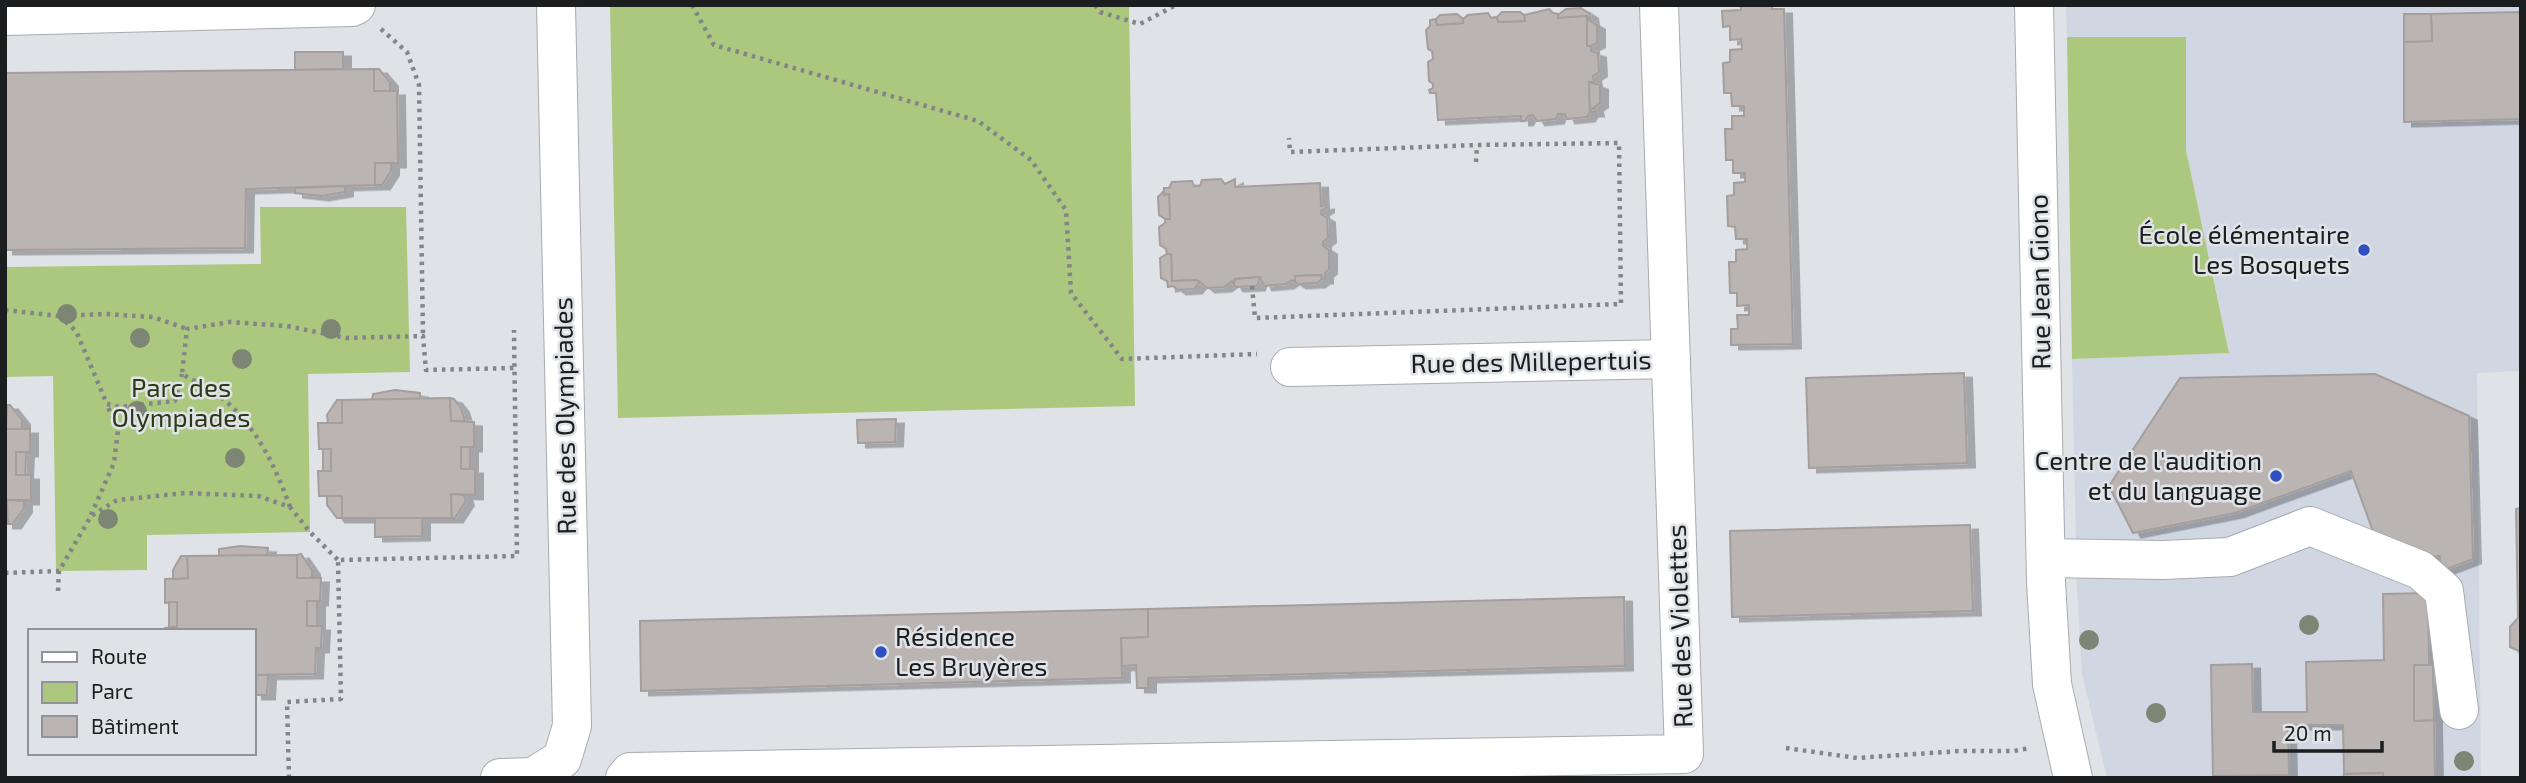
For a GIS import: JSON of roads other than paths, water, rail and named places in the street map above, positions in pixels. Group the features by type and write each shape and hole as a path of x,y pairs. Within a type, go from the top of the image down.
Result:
{"street":[{"name":"Rue des Olympiades","path":"500,778 533,777 562,759 572,726 556,5"},
{"name":"Rue des Millepertuis","path":"1290,367 1671,359 1659,5"},
{"name":"Rue Jean Giono","path":"2034,5 2046,558 2052,684 2073,778"},
{"path":"5,16 352,7 365,14"},
{"name":"Rue des Violettes","path":"625,778 630,772 1684,754 1671,359"},
{"path":"2046,558 2163,560 2230,557 2310,526 2420,570 2444,591 2459,710"}],"place":[{"name":"École élémentaire Les Bosquets","path":"2364,250"},
{"name":"Centre de l'audition et du language","path":"2276,476"},
{"name":"Résidence Les Bruyères","path":"881,652"}],"park label":[{"name":"Parc des Olympiades","path":"181,403"}]}
